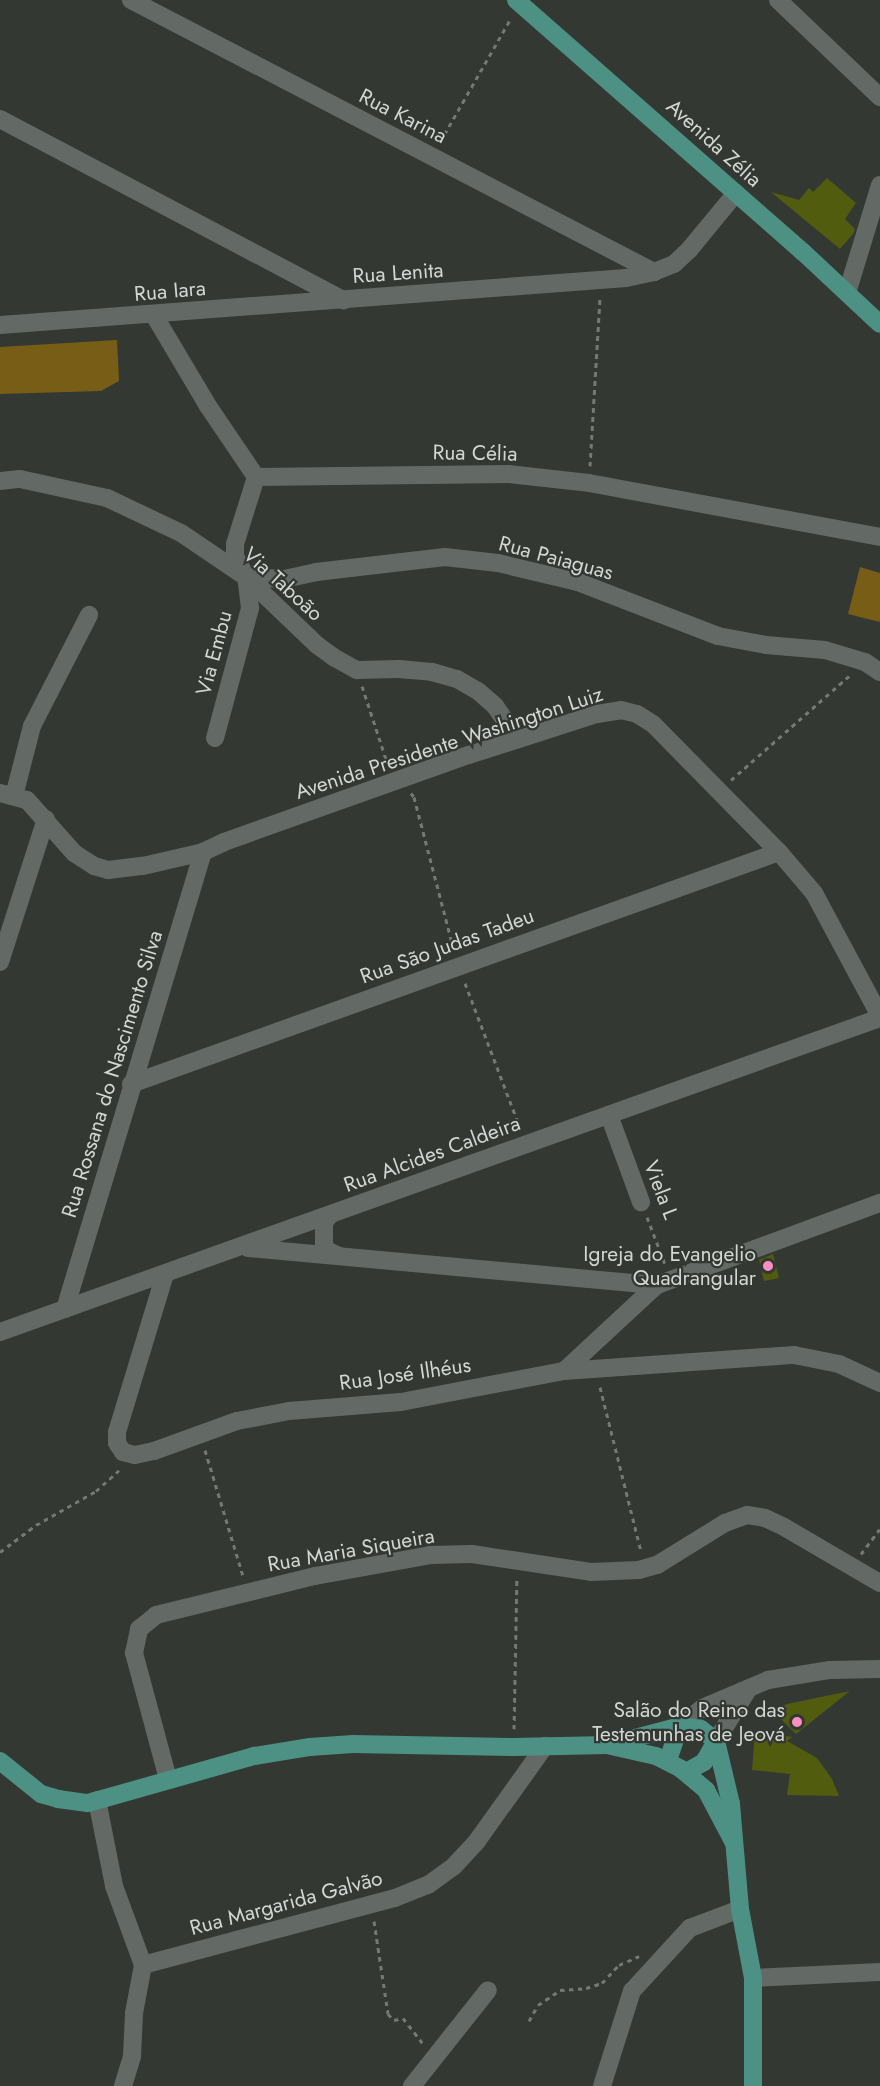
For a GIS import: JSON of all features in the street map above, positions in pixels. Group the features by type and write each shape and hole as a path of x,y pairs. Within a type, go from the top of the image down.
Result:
{"main road":[{"name":"Avenida Zélia","path":"518,2 736,193 880,324"},
{"path":"668,1760 680,1726"},
{"path":"0,1761 41,1794 88,1803 254,1756 310,1747 353,1744 514,1747 607,1745 680,1726 701,1729 716,1741 731,1804 740,1909 753,1978 753,2086"},
{"path":"686,1772 704,1762 716,1741"},
{"path":"607,1745 668,1760 686,1772 706,1790 734,1843"}],"street":[{"name":"Rua Karina","path":"131,0 654,272"},
{"path":"778,0 880,96"},
{"name":"Rua Lenita","path":"0,119 344,300 601,282 654,272 674,264 689,250 736,193"},
{"path":"848,293 880,185"},
{"name":"Rua Iara","path":"0,325 344,300"},
{"path":"153,315 201,397 256,477"},
{"name":"Rua Célia","path":"256,477 508,474 590,483 880,537"},
{"name":"Via Embu","path":"215,738 250,608 246,577 235,556 235,544 256,477"},
{"name":"Via Taboão","path":"0,481 20,478 107,498 182,533 246,577 317,645 357,670"},
{"name":"Rua Paiaguas","path":"246,577 284,579 316,572 445,557 498,563 578,582 718,636 766,645 825,650 872,667"},
{"path":"0,962 46,819 27,800 7,794 32,726 89,615"},
{"path":"357,670 399,669 432,672 457,679 478,691 495,706 518,739"},
{"name":"Avenida Presidente Washington Luiz","path":"46,819 74,853 94,866 108,870 143,866 203,852 224,842 518,739 597,714 621,710 637,714 653,724 720,790 814,893 880,1017"},
{"name":"Rua Rossana do Nascimento Silva","path":"65,1309 203,852"},
{"name":"Rua São Judas Tadeu","path":"132,1084 458,965 779,852"},
{"name":"Rua Alcides Caldeira","path":"0,1332 880,1017"},
{"name":"Viela L","path":"609,1115 641,1202"},
{"path":"564,1371 664,1282 880,1203"},
{"path":"330,1215 324,1222 324,1245 328,1251 337,1256"},
{"path":"240,1247 664,1282"},
{"path":"135,1455 123,1452 117,1443 117,1432 165,1274"},
{"name":"Rua José Ilhéus","path":"135,1455 154,1451 237,1421 289,1411 401,1402 564,1371 794,1355 839,1364 880,1383"},
{"name":"Rua Maria Siqueira","path":"168,1779 134,1653 139,1629 156,1615 248,1592 430,1555 471,1554 591,1572 618,1573 657,1565 725,1522 747,1515 765,1518 852,1564 880,1583"},
{"path":"680,1726 702,1708 749,1688 800,1673 880,1668"},
{"path":"716,1741 749,1688"},
{"name":"Rua Margarida Galvão","path":"142,1965 371,1904 428,1885 454,1866 477,1841 545,1746"},
{"path":"98,1800 114,1886 142,1965 134,2013 132,2056 123,2086"},
{"path":"602,2086 632,1991 690,1928 740,1909"},
{"path":"753,1978 880,1972"},
{"path":"412,2086 488,1990"}],"path":[{"path":"431,156 518,2"},
{"path":"590,483 601,282"},
{"path":"720,790 872,667"},
{"path":"357,670 389,765 397,781 414,796 458,965 526,1145"},
{"name":"Viela L","path":"641,1202 664,1282"},
{"path":"596,1369 645,1568"},
{"path":"200,1435 248,1592"},
{"path":"0,1552 36,1525 96,1491 135,1455"},
{"path":"852,1564 880,1529"},
{"path":"514,1747 517,1560"},
{"path":"371,1904 388,2014 394,2020 403,2018 433,2057"},
{"path":"528,2021 538,2005 560,1990 586,1988 602,1983 619,1965 642,1955"}],"shaded area":[{"path":"117,340 119,381 101,391 0,394 0,347"},
{"path":"860,567 880,573 880,622 848,614"}],"building":[{"path":"827,178 856,203 845,219 855,229 840,249 771,192 799,200 809,188 813,192"},
{"name":"Igreja do Evangelio Quadrangular","path":"773,1254 779,1278 764,1281 759,1260"},
{"name":"Salão do Reino das Testemunhas de Jeová","path":"850,1691 796,1734 772,1710 787,1704"},
{"path":"755,1731 792,1737 787,1741 817,1758 832,1779 839,1796 787,1795 790,1774 752,1770"}],"place":[{"name":"Igreja do Evangelio Quadrangular","path":"768,1266"},
{"name":"Salão do Reino das Testemunhas de Jeová","path":"797,1722"}]}
